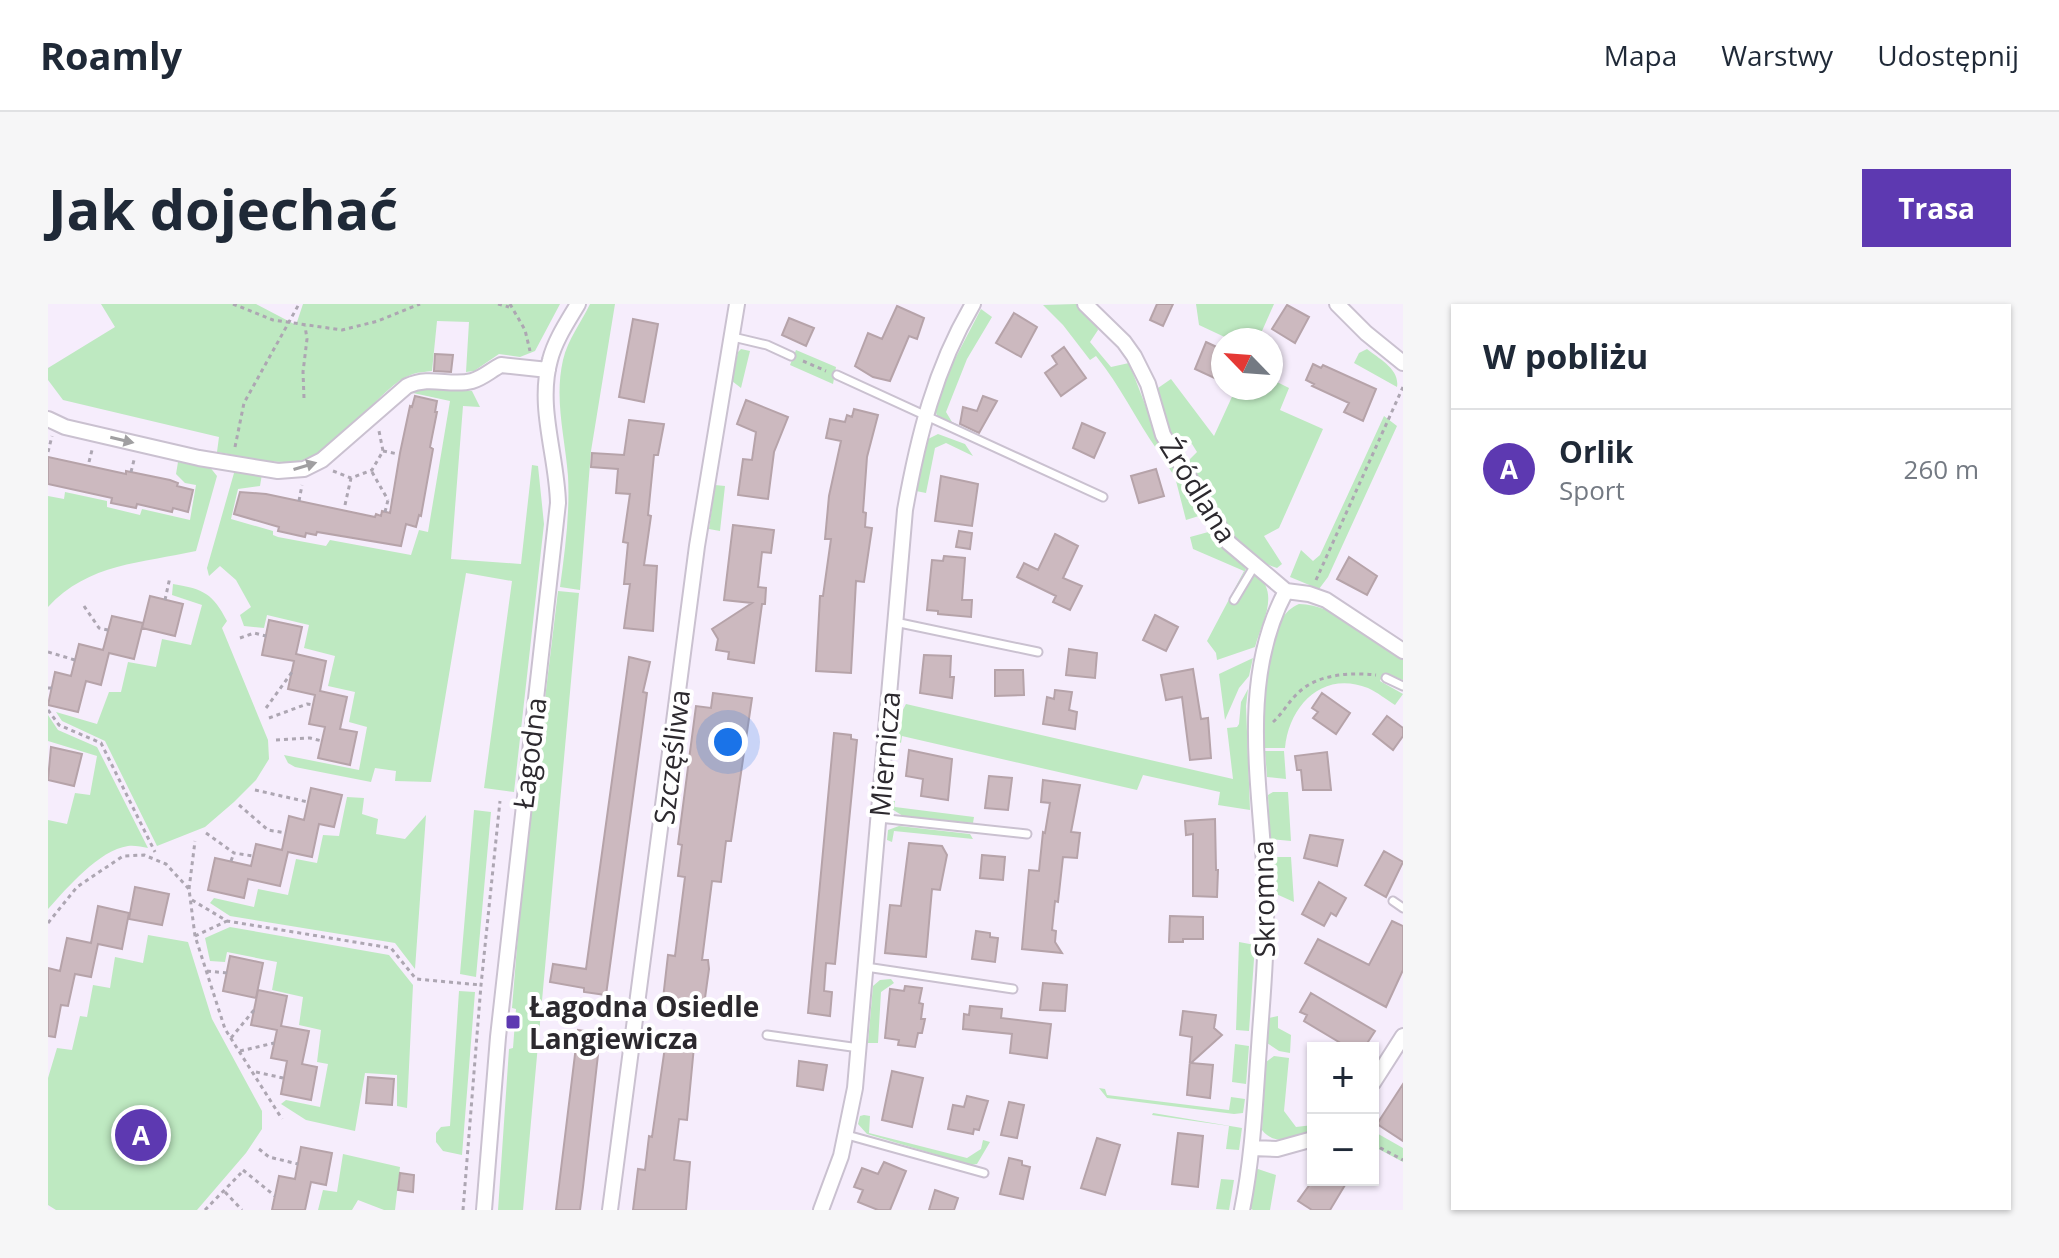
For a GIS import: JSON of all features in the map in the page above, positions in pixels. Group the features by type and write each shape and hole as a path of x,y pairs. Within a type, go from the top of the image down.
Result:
{"street":[{"name":"Łagodna","path":"484,1210 498,1037 558,503 541,368 578,304"},
{"name":"Szczęśliwa","path":"610,1210 697,546 737,304"},
{"name":"Miernicza","path":"821,1210 834,1178 853,1111 905,510 925,415 945,358 973,304"},
{"name":"Źródlana","path":"1085,304 1118,335 1134,356 1148,384 1163,435 1222,534 1286,591"},
{"path":"1337,304 1358,326 1403,363"},
{"path":"48,419 76,429 199,458 278,471 304,469 322,460 407,386 419,381 469,382 501,365 541,368"},
{"path":"1286,591 1309,594 1340,608 1403,651"},
{"name":"Skromna","path":"1242,1210 1252,1148 1265,960 1266,907 1257,733 1260,665 1272,620 1286,591"},
{"path":"1379,1074 1403,1036"},
{"path":"1252,1148 1277,1149 1307,1141"}],"lane":[{"path":"731,336 767,345 791,356"},
{"path":"837,375 1103,497"},
{"path":"1234,600 1255,565"},
{"path":"895,622 1038,652"},
{"path":"1386,678 1403,686"},
{"path":"879,818 1027,834"},
{"path":"1393,901 1403,908"},
{"path":"866,967 1013,989"},
{"path":"767,1035 859,1048"},
{"path":"847,1135 984,1173"}],"path":[{"path":"233,304 273,320 342,330 378,321 420,304"},
{"path":"232,463 244,403 299,304"},
{"path":"498,304 511,306 541,368"},
{"path":"304,398 305,326"},
{"path":"791,356 837,375"},
{"path":"1309,594 1403,387"},
{"path":"322,460 332,470 351,478 372,470 383,451 382,438 370,418"},
{"path":"383,451 398,454"},
{"path":"372,470 390,500 385,512"},
{"path":"345,505 351,478"},
{"path":"165,600 170,577"},
{"path":"84,606 99,628 108,630"},
{"path":"240,638 254,633 266,636"},
{"path":"48,652 75,660"},
{"path":"266,708 292,672"},
{"path":"1257,733 1276,720 1297,694 1318,680 1371,674 1386,678"},
{"path":"269,718 307,704 313,705"},
{"path":"48,710 59,725 101,743 155,852"},
{"path":"276,740 310,738 322,741"},
{"path":"255,790 308,802"},
{"path":"463,1210 500,801"},
{"path":"239,805 268,830 286,833"},
{"path":"206,833 234,853 253,856"},
{"path":"195,841 189,889 195,936 205,971 225,1029 282,1119"},
{"path":"231,861 234,853"},
{"path":"48,923 77,887 123,856 144,855 166,864 189,889"},
{"path":"191,899 227,921 391,948 416,979 481,985"},
{"path":"195,936 227,921"},
{"path":"205,971 227,973"},
{"path":"231,1038 254,1010"},
{"path":"240,1051 274,1043"},
{"path":"254,1072 283,1078"},
{"path":"1379,1147 1403,1160"},
{"path":"259,1149 269,1157 298,1164"},
{"path":"205,1210 211,1208 242,1172 275,1196"},
{"path":"225,1191 242,1210"}],"green space":[{"path":"101,304 256,304 296,325 303,304 560,304 535,351 520,357 499,354 474,371 466,372 469,322 437,321 432,371 400,380 323,453 309,459 286,462 217,452 219,437 63,400 48,380 48,368 115,327"},
{"path":"590,304 615,304 591,451 580,590 560,587 567,532 568,490 560,389 565,352"},
{"path":"1076,304 1095,323 1098,330 1090,342 1111,367 1129,363 1160,443 1158,451 1096,356 1090,360 1043,305"},
{"path":"1196,304 1274,304 1263,328 1211,328 1211,331 1199,325"},
{"path":"981,309 992,317 967,359 946,412 952,422 982,436 977,440 940,421 935,411 945,378"},
{"path":"741,349 750,351 741,388 732,381"},
{"path":"1367,349 1392,370 1397,387 1354,363 1359,353"},
{"path":"796,350 836,367 833,384 790,365"},
{"path":"1171,379 1214,436 1230,400 1283,400 1283,385 1289,388 1280,410 1323,429 1279,528 1264,536 1282,564 1277,568 1247,551 1213,509 1187,462 1197,452 1192,444 1176,446 1162,412 1158,388"},
{"path":"423,386 472,391 480,407 463,406 451,559 521,564 532,465 538,466 544,524 514,792 484,788 512,581 466,573 431,782 395,781 396,771 375,768 371,782 288,763 284,755 359,770 367,727 349,722 355,692 328,686 335,656 304,648 309,625 267,615 264,628 244,626 240,615 251,607 236,580 220,566 209,576 207,568 234,473 239,469 262,474 260,486 238,489 231,519 273,531 273,535 278,537 326,546 330,540 411,555 419,530 428,532 450,401 413,393"},
{"path":"1384,416 1397,426 1328,577 1319,589 1290,577 1301,550 1313,561 1320,555"},
{"path":"938,434 965,444 973,456 946,443 935,448 926,493 916,491 928,439"},
{"path":"178,462 209,466 217,476 196,551 136,562 98,573 64,592 48,607 48,496 64,499 65,492 107,501 107,507 140,515 142,509 190,520 196,485 185,483 176,474"},
{"path":"1173,464 1202,515 1186,520 1175,477 1167,465"},
{"path":"715,485 725,486 720,531 709,529"},
{"path":"1212,531 1246,569 1230,600 1236,604 1255,573 1263,581 1268,598 1255,647 1217,660 1207,641 1244,571 1193,549 1190,537"},
{"path":"173,584 206,594 227,621 222,628 268,740 269,759 256,780 205,827 157,846 105,741 62,721 56,712 97,724 109,692 121,692 128,662 156,667 162,639 191,645 202,605 172,595"},
{"path":"558,591 579,593 523,1210 498,1210 509,1049 513,1048 516,1009 512,1008 521,898"},
{"path":"1299,604 1341,616 1403,657 1403,680 1383,674 1380,681 1403,694 1395,705 1368,688 1352,684 1323,688 1301,705 1293,718 1285,748 1265,748 1264,691 1270,647 1286,613"},
{"path":"1253,658 1249,676 1239,688 1225,720 1219,674"},
{"path":"1248,689 1250,810 1218,805 1220,792 1143,775 1137,790 902,736 901,743 893,738 894,727 906,704 1233,779 1227,728 1239,724 1241,702"},
{"path":"48,715 58,730 97,747 148,848 128,846 106,855 84,871 48,909 48,820 67,824 75,793 90,795 97,756 48,741"},
{"path":"1265,751 1284,751 1286,779 1267,777"},
{"path":"1288,792 1291,841 1270,839 1268,795"},
{"path":"347,797 364,798 362,814 378,819 376,834 405,839 426,815 415,969 395,943 230,916 210,903 214,898 254,907 258,889 288,895 296,859 317,863 323,835 339,836"},
{"path":"887,801 895,801 895,807 974,817 973,823 903,816 887,806"},
{"path":"474,810 491,812 476,977 460,974"},
{"path":"899,826 970,834 973,839 894,831 892,842 887,840 888,830"},
{"path":"1274,857 1291,857 1294,902 1274,893"},
{"path":"230,927 389,955 413,985 407,1108 397,1106 397,1075 365,1073 355,1131 306,1120 281,1104 286,1100 320,1107 328,1064 317,1062 321,1030 299,1025 303,997 272,990 277,962 227,952 225,962 210,961 205,938"},
{"path":"148,935 188,942 212,1019 262,1111 262,1129 246,1153 197,1210 56,1210 48,1205 48,1078 57,1048 72,1050 80,1016 87,1017 93,985 110,988 115,957 143,963"},
{"path":"1239,942 1255,945 1249,1031 1236,1030"},
{"path":"891,979 894,983 881,992 878,1043 868,1043 873,986 880,980"},
{"path":"459,991 475,992 462,1155 443,1151 436,1142 436,1133 441,1127 450,1126"},
{"path":"1278,1016 1278,1028 1291,1035 1290,1053 1279,1051 1267,1043 1269,1018"},
{"path":"1235,1044 1249,1046 1246,1084 1232,1082"},
{"path":"1274,1056 1289,1058 1284,1111 1296,1127 1307,1126 1307,1134 1279,1139 1262,1130 1266,1062"},
{"path":"1099,1088 1105,1089 1107,1095 1229,1110 1231,1097 1245,1099 1243,1113 1234,1114 1107,1098"},
{"path":"1153,1113 1242,1128 1239,1150 1226,1149 1229,1126"},
{"path":"860,1116 870,1116 869,1133 967,1158 981,1149 983,1140 990,1142 977,1164 971,1165 867,1134 858,1124"},
{"path":"1379,1134 1403,1148 1403,1162 1379,1149"},
{"path":"343,1154 400,1167 395,1210 384,1210 358,1200 352,1210 318,1210 323,1190 337,1192"},
{"path":"1255,1168 1276,1175 1270,1210 1248,1207"},
{"path":"1221,1179 1234,1180 1229,1210 1216,1209"}],"building":[{"path":"1157,304 1173,304 1163,326 1150,320"},
{"path":"1287,305 1309,317 1295,343 1283,336 1283,328 1273,328"},
{"path":"897,306 924,318 917,339 909,336 890,381 873,377 855,366 868,333 882,339"},
{"path":"1014,313 1037,327 1021,357 996,343"},
{"path":"789,318 814,328 806,346 782,335"},
{"path":"633,319 658,324 644,402 619,397"},
{"path":"1206,342 1211,344 1211,376 1195,369"},
{"path":"1064,347 1086,378 1061,396 1045,373 1057,364 1052,356"},
{"path":"435,354 453,355 451,372 434,371"},
{"path":"1313,364 1321,368 1323,365 1376,389 1363,421 1344,412 1349,403 1312,386 1314,384 1306,380"},
{"path":"415,396 437,401 437,412 421,516 416,527 406,524 401,546 317,532 316,535 306,533 305,537 278,531 279,527 234,514 240,492 266,494 375,517 376,514 381,516 382,511 390,513 410,406"},
{"path":"983,396 997,401 979,433 960,424 963,407 977,411"},
{"path":"746,400 788,417 774,452 768,499 738,495 743,459 752,460 756,432 737,424"},
{"path":"854,409 878,415 867,457 863,512 866,513 865,527 872,528 864,582 856,581 851,673 816,671 820,596 823,596 831,539 825,539 829,496 841,441 826,438 830,419 845,422 847,415 852,417"},
{"path":"629,420 664,424 658,455 654,455 648,515 651,516 644,565 657,566 653,631 624,628 630,584 624,584 628,543 623,542 630,494 616,493 618,469 591,467 592,453 624,455"},
{"path":"1082,423 1105,433 1094,458 1073,448"},
{"path":"48,457 178,483 177,486 193,490 188,512 111,503 112,498 48,484"},
{"path":"1156,469 1164,496 1139,503 1131,476"},
{"path":"941,476 978,484 972,526 935,521"},
{"path":"733,525 774,530 771,553 762,552 758,587 766,588 765,604 762,604 754,663 728,659 729,652 716,650 718,639 712,629 752,603 724,600"},
{"path":"959,531 972,533 970,549 956,547"},
{"path":"1055,534 1078,546 1063,578 1082,586 1070,610 1053,602 1056,596 1017,577 1024,563 1038,570"},
{"path":"944,556 965,558 962,600 972,600 971,617 927,610 932,560 943,561"},
{"path":"1349,557 1377,576 1367,595 1337,579"},
{"path":"150,596 183,604 175,636 142,628"},
{"path":"1155,615 1178,627 1166,651 1143,640"},
{"path":"112,616 143,623 134,659 109,653 101,685 86,681 78,712 48,705 55,672 71,676 79,644 103,650"},
{"path":"269,620 302,627 296,654 326,661 320,691 347,697 340,729 357,732 350,765 318,758 325,727 309,724 315,695 288,689 294,661 262,655"},
{"path":"1069,649 1097,653 1095,678 1066,675"},
{"path":"924,655 951,656 950,677 954,677 952,698 920,693"},
{"path":"629,657 650,662 643,692 647,693 606,995 550,982 553,964 586,969"},
{"path":"1193,669 1201,719 1208,718 1211,758 1190,760 1182,697 1166,700 1161,675"},
{"path":"995,670 1023,670 1024,695 995,696"},
{"path":"1055,690 1072,692 1069,710 1077,712 1075,729 1043,724 1047,697 1054,699"},
{"path":"713,693 752,698 731,841 726,841 721,882 712,881 702,960 708,960 709,969 704,1005 663,999 668,955 675,956 685,877 678,876 682,845 678,844 696,706 711,708"},
{"path":"1322,693 1350,713 1336,734 1313,718 1318,712 1312,708"},
{"path":"1387,716 1403,728 1403,736 1393,750 1373,734"},
{"path":"834,733 851,735 851,739 857,740 835,964 826,963 824,991 832,992 830,1016 808,1013"},
{"path":"51,747 82,754 74,786 48,780"},
{"path":"909,750 952,759 948,800 921,796 923,779 906,776"},
{"path":"1327,752 1331,790 1303,790 1301,770 1297,770 1295,756"},
{"path":"989,776 1012,778 1008,810 985,808"},
{"path":"1043,780 1080,785 1071,832 1080,833 1077,858 1063,857 1058,902 1055,901 1052,930 1056,931 1055,942 1062,953 1022,949 1029,870 1039,871 1050,803 1041,802"},
{"path":"311,788 342,795 334,827 319,824 312,857 288,852 280,886 248,879 244,898 208,890 215,858 251,866 256,844 282,850 289,816 304,820"},
{"path":"1215,819 1217,897 1193,896 1193,834 1186,835 1185,821"},
{"path":"1310,835 1343,840 1337,866 1304,858"},
{"path":"909,843 942,846 947,855 940,890 932,889 926,957 885,953 890,905 901,906"},
{"path":"1384,851 1403,862 1386,897 1365,885"},
{"path":"982,855 1005,857 1003,880 980,878"},
{"path":"1319,882 1346,898 1336,916 1331,913 1324,926 1302,914"},
{"path":"135,887 169,894 162,925 129,919"},
{"path":"98,906 129,913 122,949 98,944 91,977 75,974 68,1006 61,1005 55,1037 48,1036 48,968 60,971 67,938 91,943"},
{"path":"1170,916 1203,917 1203,939 1169,942"},
{"path":"1392,921 1403,926 1403,970 1386,1007 1305,963 1318,939 1369,965"},
{"path":"976,931 998,938 995,962 972,959"},
{"path":"230,956 263,963 256,998 223,991"},
{"path":"1043,983 1067,985 1065,1011 1040,1010"},
{"path":"905,986 922,988 919,1003 923,1004 921,1019 925,1019 915,1047 898,1045 899,1040 885,1038 890,989 904,991"},
{"path":"258,990 287,996 281,1026 309,1031 302,1064 317,1067 311,1100 281,1094 287,1061 271,1058 277,1030 251,1025"},
{"path":"1311,993 1375,1031 1368,1042 1339,1042 1304,1021 1307,1015 1300,1012"},
{"path":"970,1006 1002,1009 1001,1018 1051,1024 1047,1058 1010,1053 1012,1034 963,1029 964,1014 969,1015"},
{"path":"1183,1011 1216,1015 1214,1028 1222,1035 1191,1063 1213,1065 1210,1098 1187,1095 1192,1037 1180,1035"},
{"path":"578,1030 600,1037 583,1187 580,1210 556,1210"},
{"path":"667,1033 695,1036 687,1120 679,1119 674,1160 690,1162 686,1210 633,1210 638,1169 645,1170 649,1136 652,1137"},
{"path":"799,1061 827,1065 823,1090 797,1086"},
{"path":"892,1071 923,1078 912,1127 882,1120"},
{"path":"368,1077 394,1079 392,1105 366,1103"},
{"path":"1403,1084 1403,1141 1379,1125"},
{"path":"967,1096 988,1101 979,1130 974,1129 973,1134 948,1129 953,1105 964,1107"},
{"path":"1009,1102 1024,1105 1017,1138 1001,1135"},
{"path":"1178,1133 1203,1136 1198,1187 1172,1184"},
{"path":"1097,1138 1120,1145 1105,1195 1081,1188"},
{"path":"301,1147 332,1153 326,1185 311,1182 305,1210 272,1210 279,1176 295,1179"},
{"path":"1009,1158 1030,1167 1023,1199 1000,1194"},
{"path":"884,1162 906,1171 890,1210 878,1210 858,1202 863,1190 854,1187 862,1168 878,1174"},
{"path":"400,1173 414,1175 413,1192 398,1190"},
{"path":"1309,1186 1344,1186 1330,1210 1312,1210 1298,1201"},
{"path":"935,1190 958,1198 954,1210 929,1210"}],"place":[{"name":"Łagodna Osiedle Langiewicza","path":"513,1022"},
{"name":"Orlik","path":"141,1135"}]}
